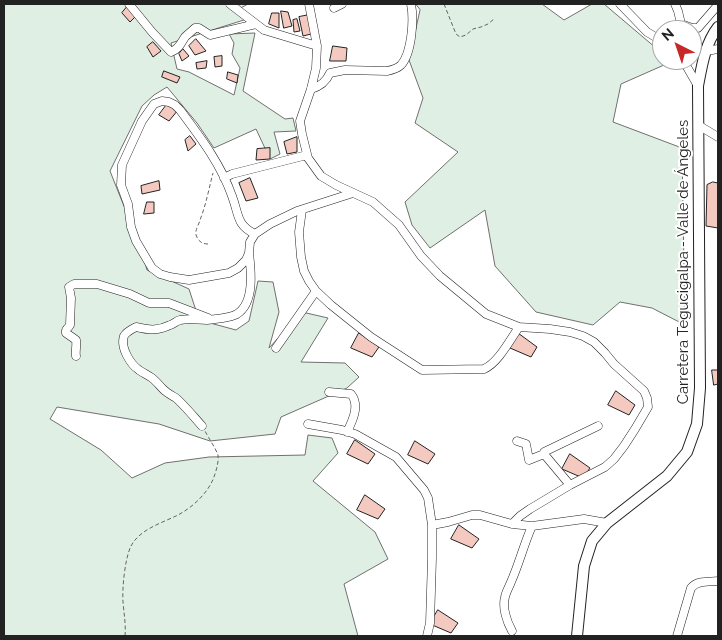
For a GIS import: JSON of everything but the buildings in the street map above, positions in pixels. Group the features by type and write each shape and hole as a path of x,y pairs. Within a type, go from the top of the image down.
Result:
{"main road":[{"name":"Carretera Tegucigalpa - Valle de Ángeles","path":"577,636 584,566 592,541 608,523 667,476 687,452 697,424 700,388 698,86 703,57 718,27"}],"street":[{"path":"129,4 171,52 175,52 185,37 195,28 199,28 210,35 256,24"},
{"path":"230,4 268,32 317,46"},
{"path":"309,4 317,46 316,68 300,121 308,158 321,176 372,202 399,225 421,256 440,276 486,314 519,328 550,329 583,336 606,352 614,364 644,391 647,398 648,407 614,459 599,471 570,485 530,509 512,524"},
{"path":"334,8 342,4"},
{"path":"316,68 330,73 345,70 386,71 393,70 402,64 410,41 413,14 411,4"},
{"path":"620,4 652,35"},
{"path":"675,4 680,20"},
{"path":"702,23 718,5"},
{"path":"706,51 718,49"},
{"path":"689,70 698,86"},
{"path":"311,89 316,88 327,79 330,73"},
{"path":"249,253 246,260 238,268 229,273 189,280 160,274 152,268 136,241 131,227 128,204 121,186 122,165 142,121 154,104 162,101 175,105 206,144 232,195 241,224 246,230 255,234"},
{"path":"698,125 718,137"},
{"path":"224,178 232,174 307,155"},
{"path":"202,426 176,398 133,365 125,351 124,336 136,327 153,330 170,325 178,320 232,317 239,313 244,308 251,289 249,253 250,242 255,234 270,224 302,210 353,193"},
{"path":"302,210 299,232 301,257 304,271 316,291 371,337 422,370 484,369 496,360 519,328"},
{"path":"76,356 76,340 66,333 70,325 71,298 69,287 74,284 97,284 150,303 169,303 212,319"},
{"path":"276,348 316,291"},
{"path":"329,392 351,394 354,398 356,404 355,412 347,432"},
{"path":"308,424 355,434 396,458 424,490 428,498 432,525 430,623 427,636"},
{"path":"517,441 526,444 529,460 598,426"},
{"path":"544,454 570,485"},
{"path":"432,525 472,514 512,524 532,526 584,519 608,523"},
{"path":"512,632 507,623 504,606 505,597 532,526"},
{"path":"677,636 692,588 700,582 718,581"}],"path":[{"path":"444,4 456,34 460,38 473,29 488,24 494,19"},
{"path":"208,244 198,239 196,234 214,170 218,166"},
{"path":"125,636 123,600 125,568 127,556 132,545 143,532 180,514 191,506 211,484 217,468 218,455 202,426"}],"green space":[{"path":"4,4 248,4 237,10 247,19 171,43 177,69 189,72 234,95 240,68 232,54 234,43 229,34 255,33 243,91 285,119 293,118 296,131 274,132 280,154 270,159 256,129 214,148 197,123 167,87 142,106 110,171 141,249 147,270 189,289 199,320 236,330 249,321 258,281 273,282 279,312 269,348 302,312 328,318 301,362 345,363 359,377 347,388 281,417 275,434 210,441 159,424 57,407 50,419 101,450 132,478 165,463 209,457 305,455 308,435 332,438 338,453 313,481 375,532 388,559 344,584 358,636 4,636"},
{"path":"416,4 542,4 564,20 592,4 604,4 652,45 653,70 621,84 613,122 682,148 685,325 652,308 620,302 593,325 536,312 495,266 485,210 430,248 412,225 405,202 458,152 415,123 423,98 409,60 420,10"}]}
